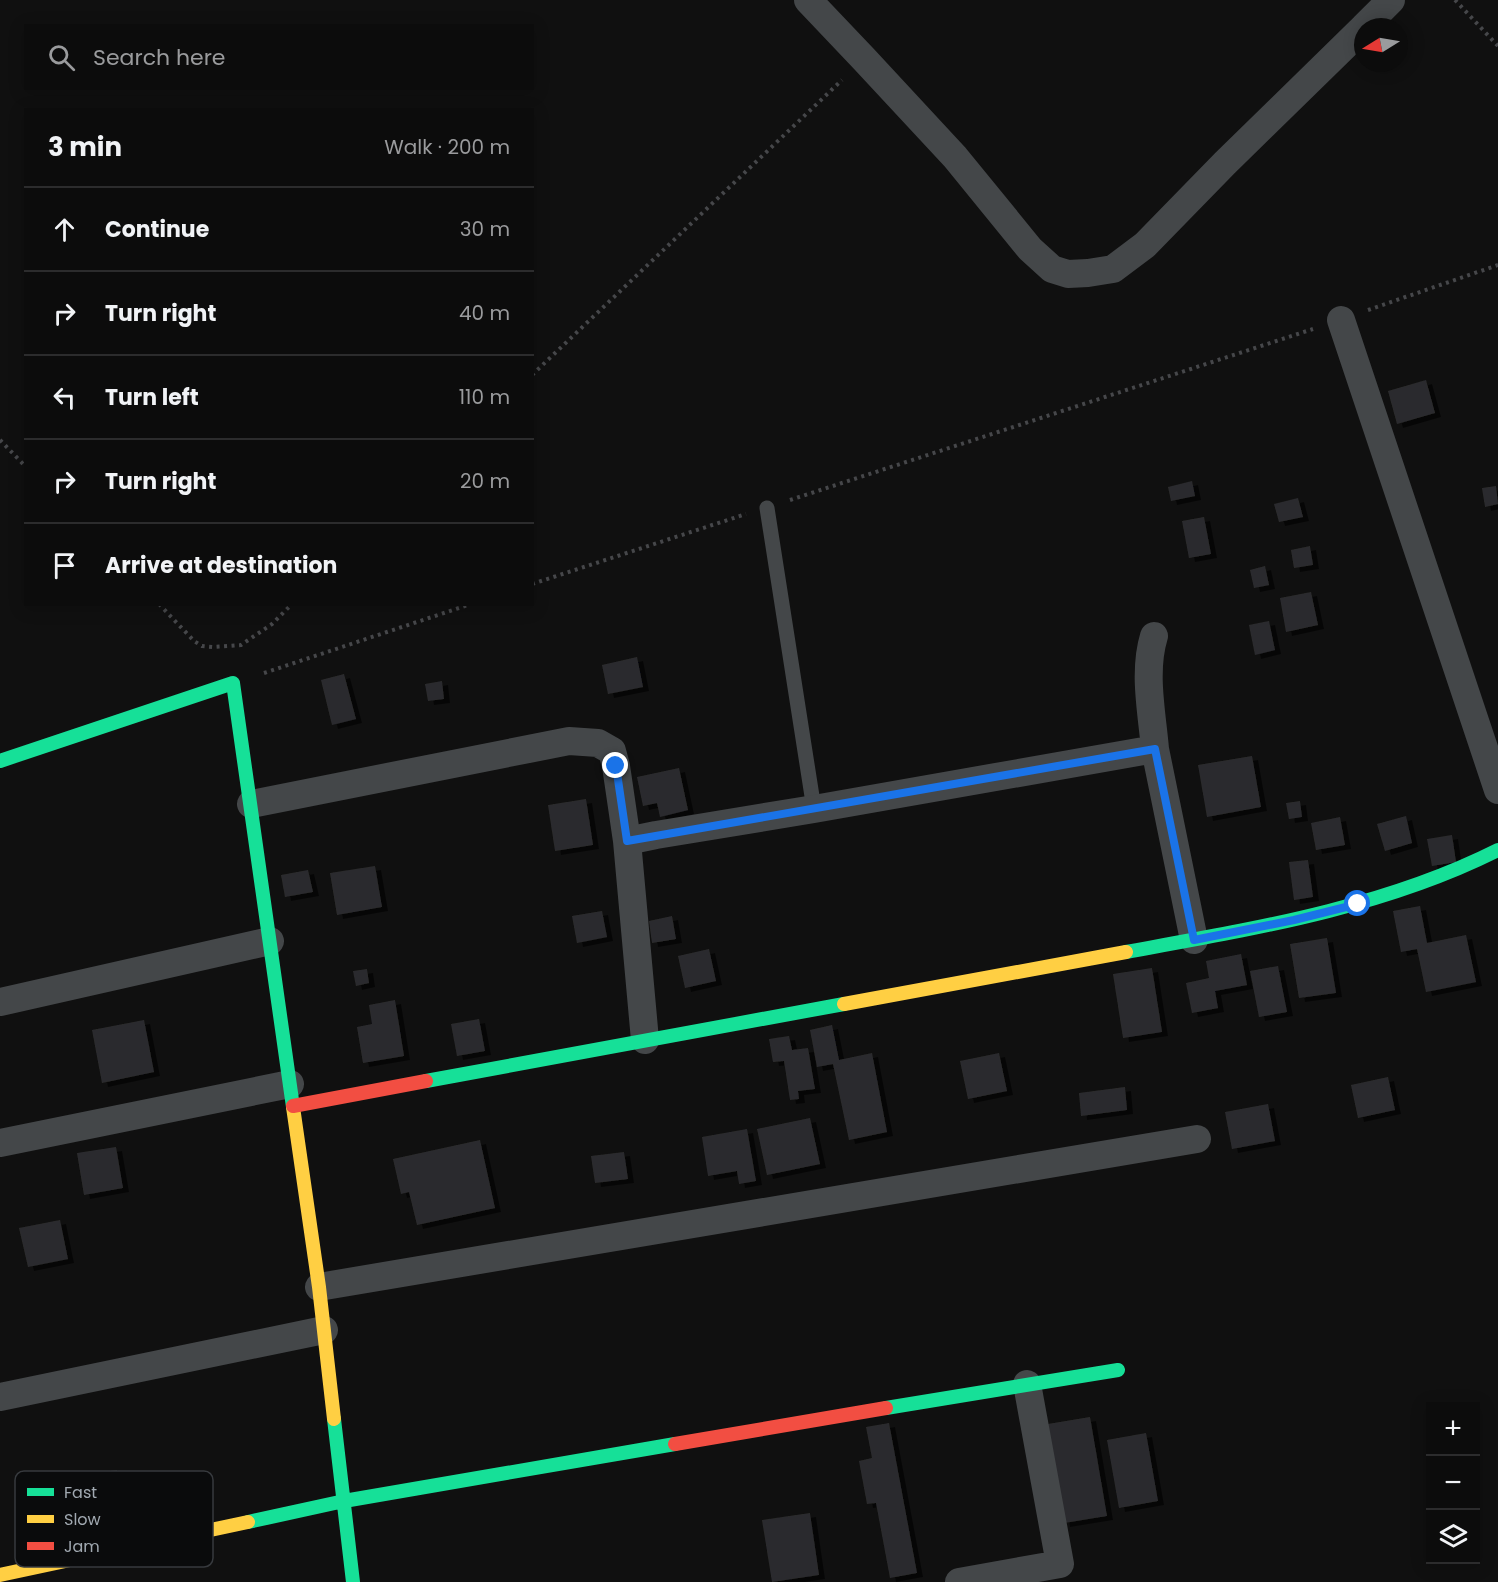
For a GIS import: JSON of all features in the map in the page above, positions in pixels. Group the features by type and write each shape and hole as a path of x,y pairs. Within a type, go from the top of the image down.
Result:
{"street":[{"path":"808,0 955,158 1030,249 1052,269 1068,274 1113,268 1145,245 1354,36"},
{"path":"1372,18 1391,0"},
{"path":"1341,320 1498,790"},
{"path":"1154,636 1149,652 1155,749 1194,940"},
{"path":"0,761 233,683 319,1287 353,1582"},
{"path":"251,804 569,741 598,742 612,751 616,766 627,841 645,1040"},
{"path":"627,841 1155,749"},
{"path":"0,1143 645,1040 1194,940 1294,920 1387,896 1472,863 1498,850"},
{"path":"0,1002 270,941"},
{"path":"319,1287 1197,1140"},
{"path":"0,1397 324,1330"},
{"path":"213,1529 344,1501 1118,1370"},
{"path":"959,1582 1060,1564 1027,1384"},
{"path":"0,1575 37,1567"}],"lane":[{"path":"767,507 814,809"}],"path":[{"path":"1455,0 1498,46"},
{"path":"534,373 864,59"},
{"path":"534,583 1341,320 1498,265"},
{"path":"0,440 24,464"},
{"path":"161,606 194,641 213,647 241,645 272,624 290,606"},
{"path":"233,683 465,606"}],"building":[{"path":"1426,380 1435,413 1397,424 1388,391"},
{"path":"1192,481 1195,496 1171,501 1168,487"},
{"path":"1496,486 1498,504 1485,507 1482,488"},
{"path":"1298,498 1303,517 1279,522 1274,504"},
{"path":"1204,517 1211,554 1189,558 1182,521"},
{"path":"1310,546 1313,565 1294,568 1291,550"},
{"path":"1265,566 1269,585 1254,588 1250,570"},
{"path":"1311,592 1318,625 1286,632 1280,598"},
{"path":"1269,621 1275,650 1255,655 1249,625"},
{"path":"637,657 643,687 608,694 602,665"},
{"path":"344,674 356,719 332,725 321,680"},
{"path":"442,681 444,699 428,701 425,684"},
{"path":"1252,756 1261,807 1207,817 1198,765"},
{"path":"679,768 688,810 660,817 657,803 643,806 637,777"},
{"path":"586,799 593,845 555,851 548,805"},
{"path":"1300,801 1302,817 1289,819 1286,803"},
{"path":"1406,816 1412,843 1385,851 1377,824"},
{"path":"1340,817 1345,845 1316,850 1311,823"},
{"path":"1452,835 1456,862 1432,866 1427,839"},
{"path":"1308,860 1313,897 1294,900 1289,862"},
{"path":"375,866 382,907 337,915 330,873"},
{"path":"308,870 313,892 285,897 281,875"},
{"path":"1420,906 1427,943 1466,935 1476,982 1426,992 1417,949 1401,952 1393,911"},
{"path":"602,911 607,937 577,943 572,916"},
{"path":"672,916 676,939 652,943 649,921"},
{"path":"1327,938 1336,993 1299,998 1290,944"},
{"path":"709,949 716,981 685,988 678,956"},
{"path":"1241,954 1247,985 1215,991 1218,1008 1192,1013 1186,983 1209,978 1206,961"},
{"path":"1278,966 1287,1012 1259,1017 1250,971"},
{"path":"1152,968 1162,1032 1123,1038 1113,974"},
{"path":"367,969 369,983 356,986 353,971"},
{"path":"395,1000 404,1056 363,1063 357,1027 372,1024 369,1005"},
{"path":"479,1019 485,1051 457,1056 451,1024"},
{"path":"144,1020 154,1072 102,1083 92,1030"},
{"path":"832,1025 839,1060 872,1053 887,1132 849,1140 833,1064 817,1067 810,1030"},
{"path":"789,1036 792,1050 808,1048 815,1089 798,1091 799,1099 790,1100 784,1061 773,1062 769,1039"},
{"path":"999,1053 1007,1091 968,1099 960,1061"},
{"path":"1388,1077 1395,1110 1358,1118 1351,1085"},
{"path":"1125,1087 1127,1110 1081,1116 1079,1093"},
{"path":"1268,1104 1275,1141 1232,1149 1225,1112"},
{"path":"810,1118 820,1164 767,1175 757,1129"},
{"path":"747,1129 756,1181 739,1184 737,1171 708,1176 702,1137"},
{"path":"480,1140 495,1208 417,1225 409,1192 401,1194 393,1159"},
{"path":"116,1147 123,1188 84,1195 77,1153"},
{"path":"624,1152 628,1179 595,1183 591,1156"},
{"path":"60,1220 68,1259 28,1267 19,1228"},
{"path":"1090,1417 1107,1516 1064,1523 1048,1424"},
{"path":"889,1423 917,1573 890,1578 876,1503 867,1504 859,1461 872,1458 866,1427"},
{"path":"1146,1433 1158,1501 1119,1508 1107,1440"},
{"path":"810,1513 819,1575 772,1582 762,1520"}],"traffic: fast":[{"path":"0,761 233,683 293,1107"},
{"path":"1126,952 1269,925 1363,902 1454,870 1498,850"},
{"path":"426,1081 844,1004"},
{"path":"886,1408 1118,1370"},
{"path":"334,1419 353,1582"},
{"path":"248,1522 344,1501 675,1444"}],"traffic: slow":[{"path":"844,1004 1126,952"},
{"path":"293,1107 319,1287 334,1419"},
{"path":"213,1529 248,1522"},
{"path":"0,1575 37,1567"}],"traffic: jam":[{"path":"293,1106 426,1081"},
{"path":"675,1444 886,1408"}],"route":[{"path":"616,766 627,841 1155,749 1194,940 1294,920 1358,904"}]}
